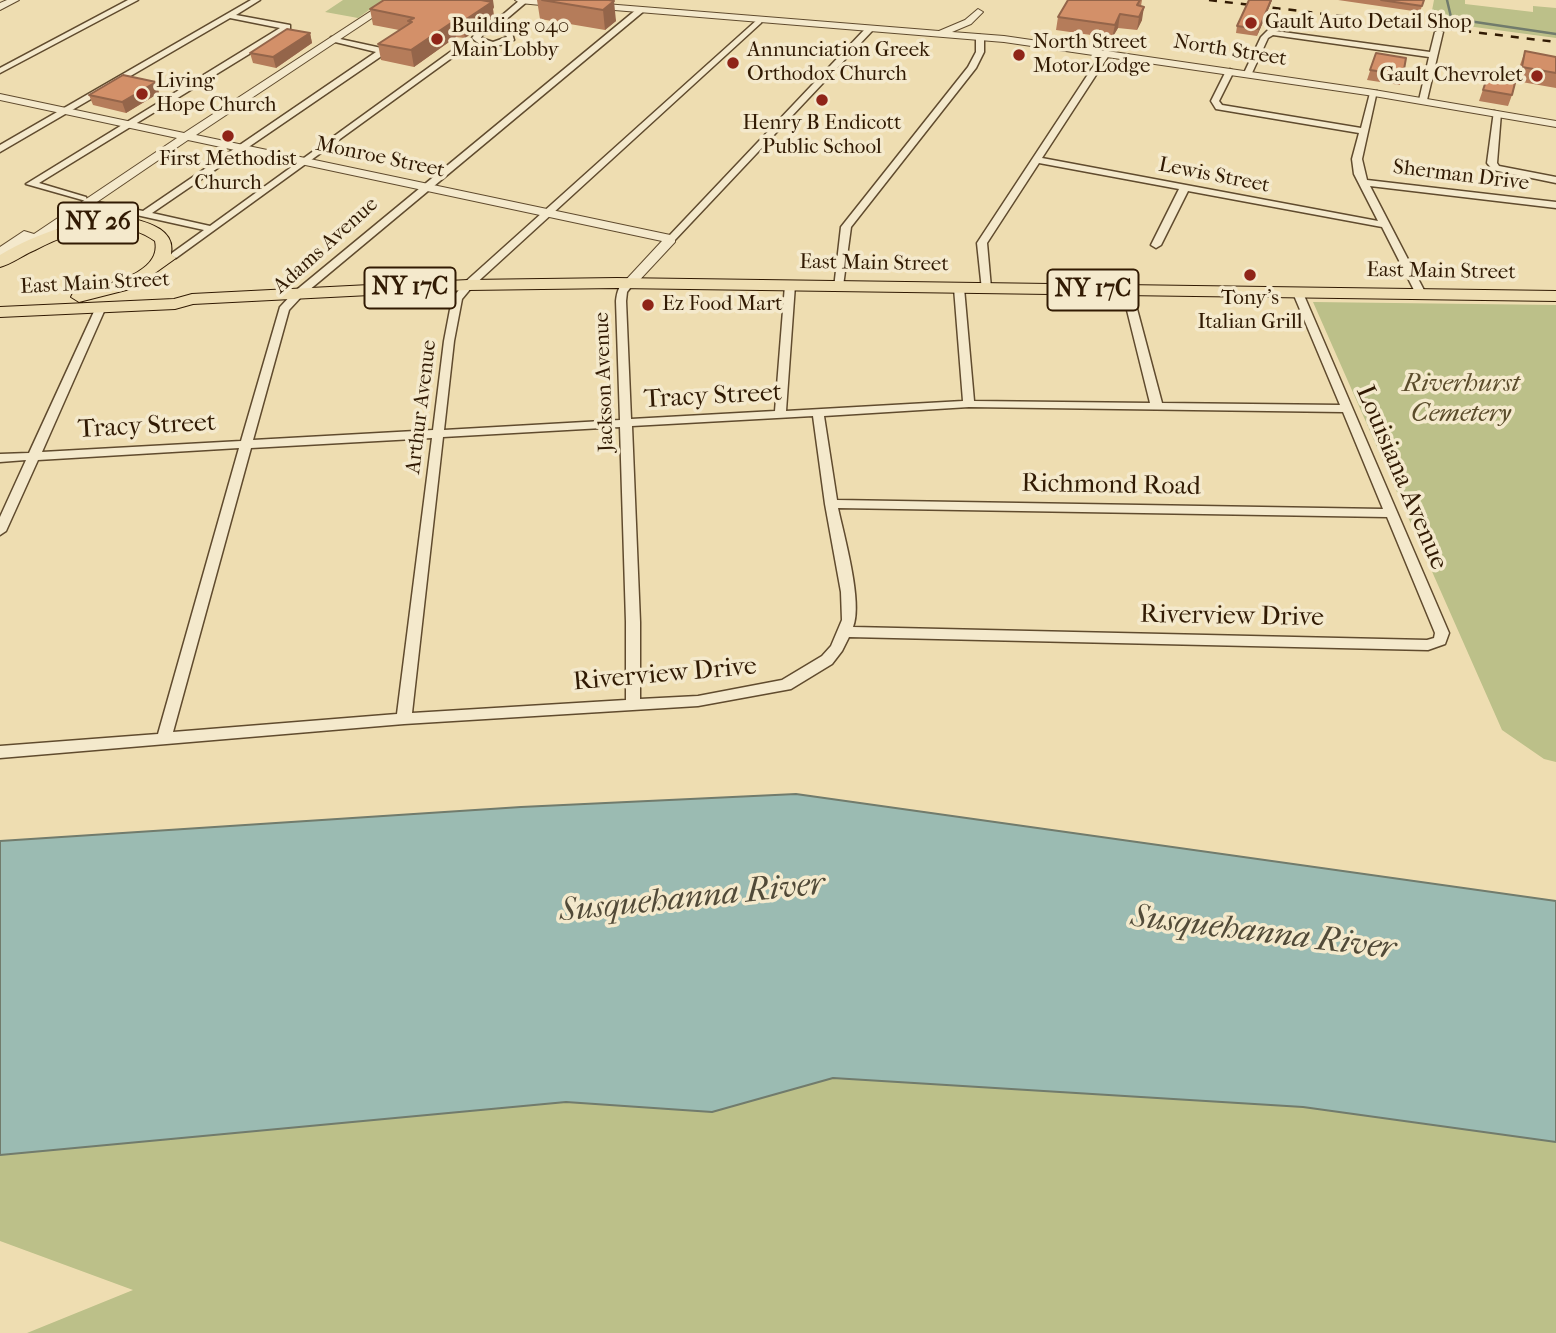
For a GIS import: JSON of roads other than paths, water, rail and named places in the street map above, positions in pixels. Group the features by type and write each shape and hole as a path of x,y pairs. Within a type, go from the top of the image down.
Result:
{"main road":[{"name":"NY 26","path":"2,257 64,230 116,223 144,227 161,238 165,244 155,267 117,288 65,300"},
{"path":"155,267 176,255"},
{"path":"163,296 151,291 147,280 175,260 176,255"},
{"name":"East Main Street","path":"0,303 163,296 192,299 468,285 629,283 1556,296"},
{"name":"East Main Street","path":"0,313 175,304 192,299"},
{"path":"0,325 29,311"}],"street":[{"path":"0,7 14,0"},
{"path":"0,71 134,0"},
{"path":"0,149 256,0"},
{"path":"2,257 382,5 394,0"},
{"path":"489,30 522,0"},
{"name":"North Street","path":"522,0 979,37 1107,52 1423,100 1556,124"},
{"path":"935,34 968,22 978,6"},
{"path":"838,286 846,227 972,68 980,52 978,6"},
{"name":"Adams Avenue","path":"164,737 284,309 298,294 640,10"},
{"path":"211,229 86,201 31,184 287,27 229,16"},
{"name":"Arthur Avenue","path":"404,719 449,341 457,299 468,285 758,21"},
{"name":"Jackson Avenue","path":"634,705 622,290 869,30"},
{"path":"1248,73 1265,37 1272,32 1434,55"},
{"path":"1423,100 1439,32"},
{"path":"143,215 383,51 334,39"},
{"path":"176,255 456,52"},
{"path":"986,288 982,243 1107,52"},
{"path":"1230,71 1216,101 1219,107 1362,131"},
{"path":"1374,93 1362,131 1357,159 1362,182 1421,294"},
{"name":"Monroe Street","path":"0,97 671,239"},
{"path":"1497,113 1492,163 1503,170 1556,180"},
{"name":"Lewis Street","path":"1036,160 1386,225"},
{"name":"Sherman Drive","path":"1362,182 1556,205"},
{"path":"1156,245 1184,189"},
{"path":"780,416 790,285"},
{"path":"959,288 970,404"},
{"path":"1126,290 1157,406"},
{"name":"Louisiana Avenue","path":"1298,293 1442,633 1438,642"},
{"path":"0,531 101,307"},
{"name":"Tracy Street","path":"0,458 970,404 1346,409"},
{"path":"818,414 831,504 848,592 849,620 845,632"},
{"name":"Richmond Road","path":"831,504 1391,513"},
{"name":"Riverview Drive","path":"0,752 404,719 698,701 786,685 827,660 845,632 1367,644 1428,645 1438,642"}],"water":[{"name":"Susquehanna River","path":"796,794 1556,901 1556,1142 1303,1107 833,1078 712,1112 566,1102 0,1155 0,841 521,807"}],"waterway":[{"path":"1447,0 1451,17 1455,19 1556,34"}],"railway":[{"path":"1209,0 1556,42"}],"place":[{"name":"Gault Auto Detail Shop","path":"1251,23"},
{"name":"Building 040 Main Lobby","path":"437,39"},
{"name":"North Street Motor Lodge","path":"1019,55"},
{"name":"Annunciation Greek Orthodox Church","path":"733,63"},
{"name":"Gault Chevrolet","path":"1537,76"},
{"name":"Living Hope Church","path":"142,94"},
{"name":"Henry B Endicott Public School","path":"822,100"},
{"name":"First Methodist Church","path":"228,136"},
{"name":"Tony’s Italian Grill","path":"1250,275"},
{"name":"Ez Food Mart","path":"648,305"}],"park label":[{"name":"Riverhurst Cemetery","path":"1461,400"}]}
